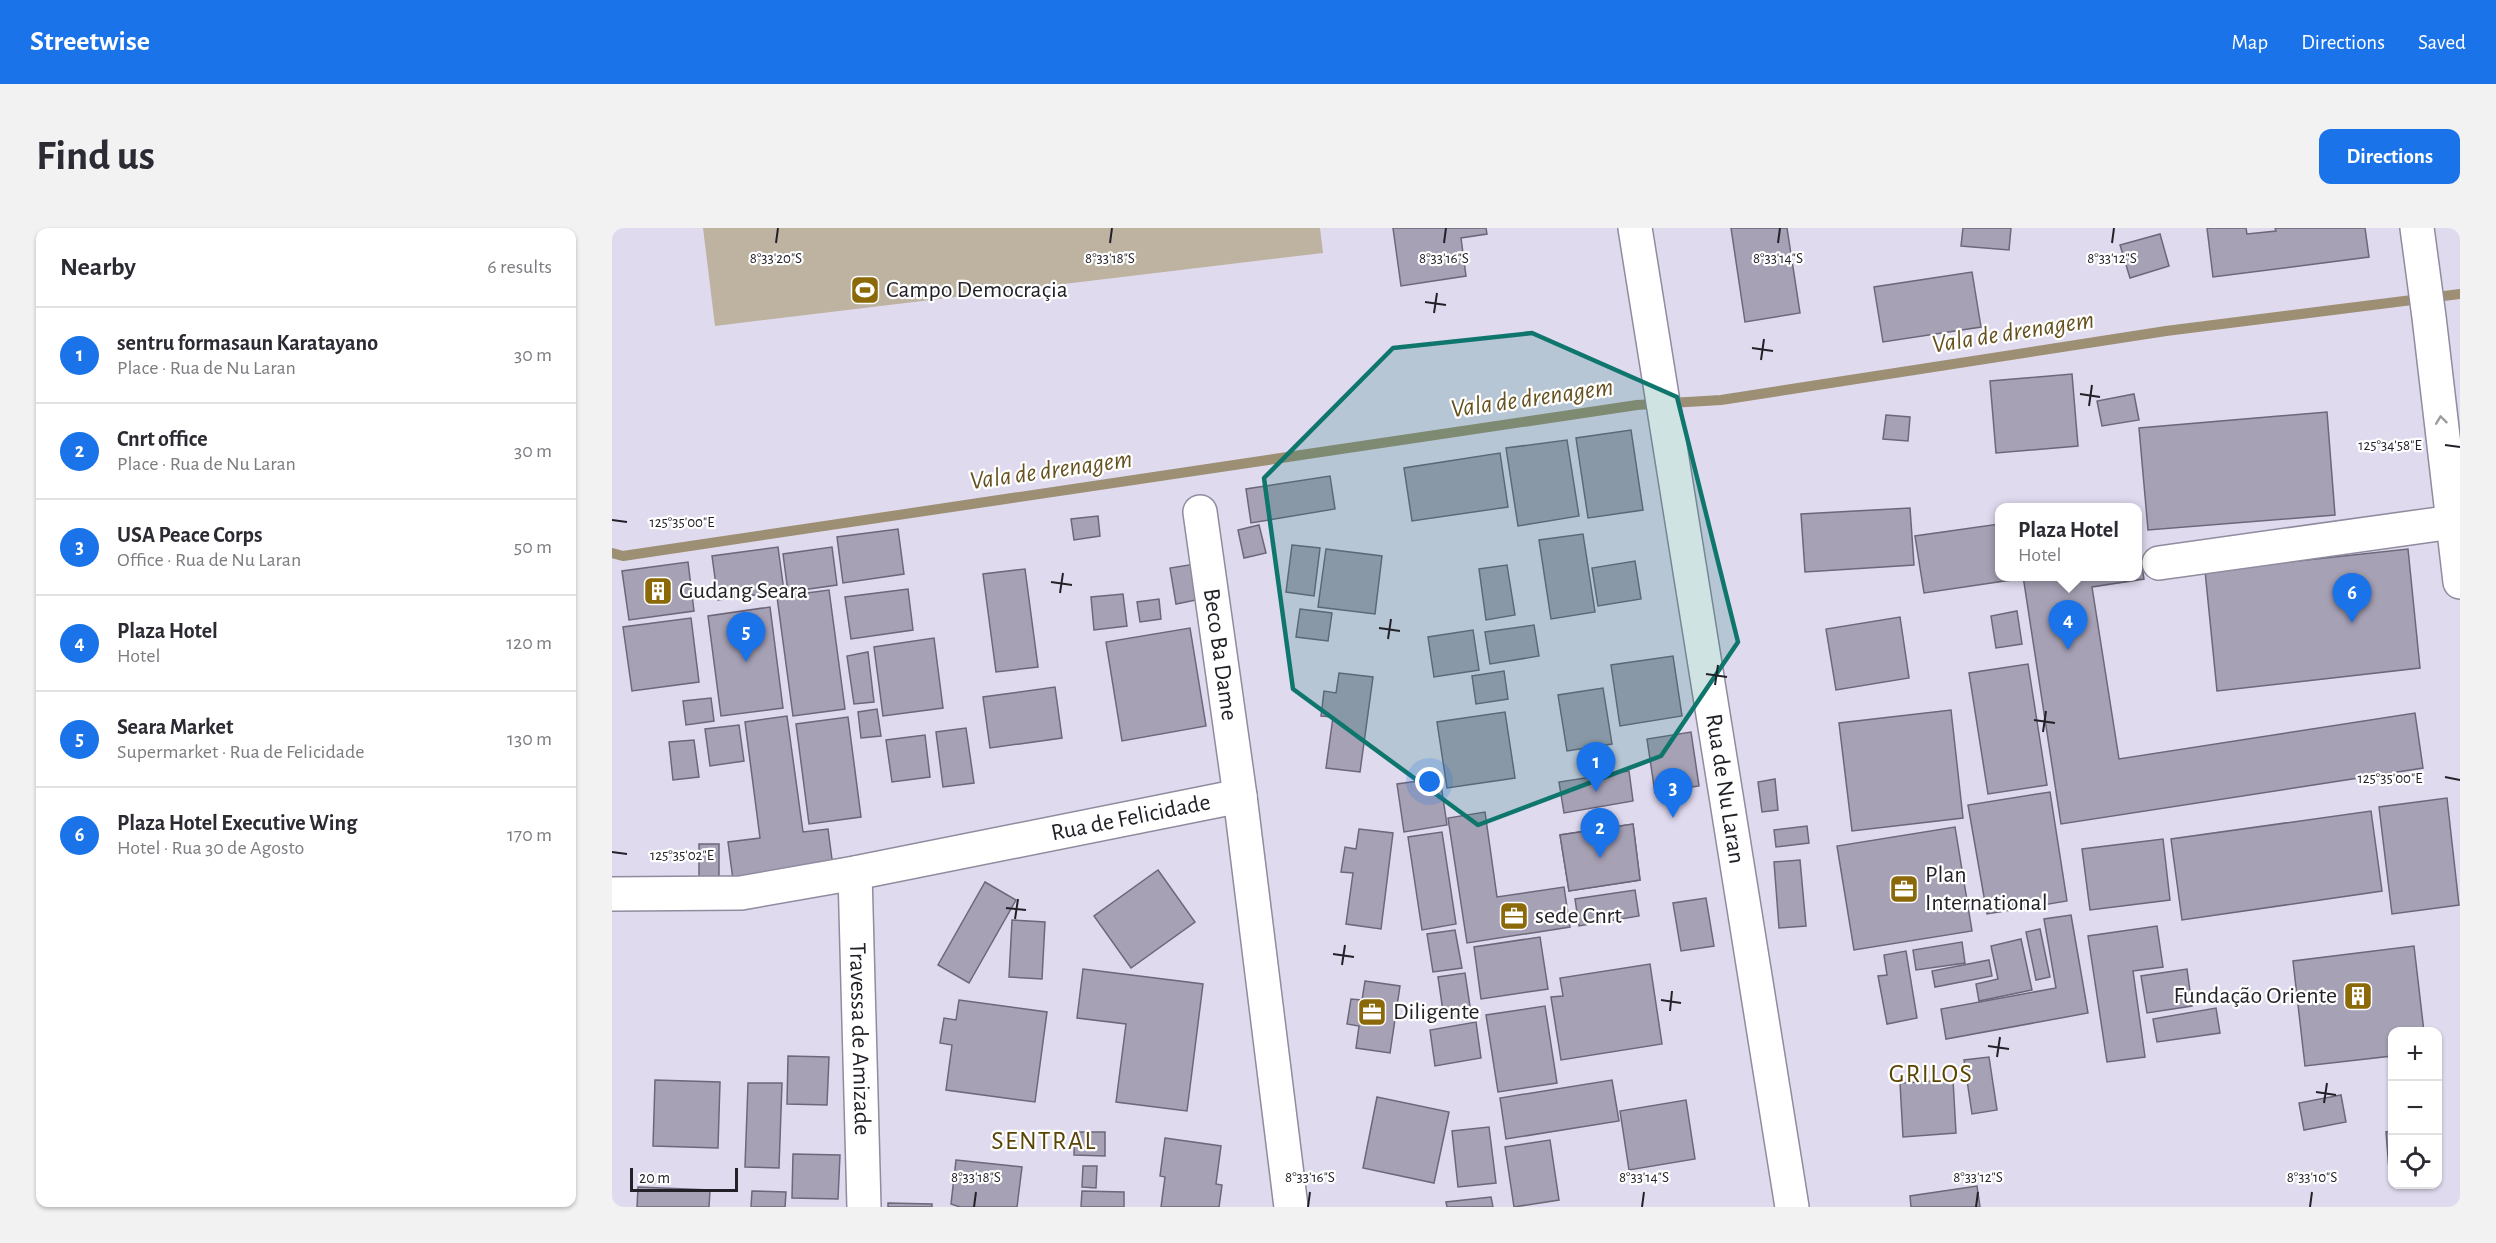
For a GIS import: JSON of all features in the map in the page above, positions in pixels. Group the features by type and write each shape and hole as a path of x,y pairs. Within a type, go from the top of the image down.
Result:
{"street":[{"name":"Rua de Nu Laran","path":"1635,228 1792,1207"},
{"path":"2417,228 2460,582"},
{"name":"Beco Ba Dame","path":"1200,512 1240,796"},
{"path":"2159,563 2453,522"},
{"name":"Rua de Felicidade","path":"612,894 741,893 855,873 1240,796 1291,1207"},
{"name":"Travessa de Amizade","path":"855,873 864,1207"}],"highlighted area":[{"path":"1532,333 1677,397 1738,642 1661,756 1478,825 1293,689 1264,478 1393,348"}],"shaded area":[{"name":"Campo Democraçia","path":"703,228 1320,228 1323,253 715,326"}],"building":[{"path":"1393,228 1486,228 1487,234 1461,238 1466,276 1401,286"},
{"path":"1731,228 1787,228 1800,313 1745,322"},
{"path":"1963,228 2011,228 2009,250 1961,246"},
{"path":"2207,228 2246,228 2247,234 2276,231 2275,228 2365,228 2369,257 2213,277"},
{"path":"2160,234 2169,266 2130,278 2120,245"},
{"path":"1972,272 1981,327 1883,342 1874,287"},
{"path":"2072,374 2078,446 1996,453 1990,381"},
{"path":"2134,394 2139,420 2102,426 2097,401"},
{"path":"2327,412 2335,515 2148,530 2139,428"},
{"path":"1886,415 1910,417 1908,441 1883,439"},
{"path":"1631,430 1643,510 1588,518 1576,438"},
{"path":"1567,440 1579,516 1518,526 1506,448"},
{"path":"1500,453 1508,507 1412,521 1404,468"},
{"path":"1330,476 1335,509 1251,523 1246,489"},
{"path":"1910,508 1914,565 1805,572 1801,514"},
{"path":"1098,516 1100,536 1074,540 1071,519"},
{"path":"1259,525 1266,553 1244,558 1238,530"},
{"path":"1995,525 1995,581 2004,581 1924,593 1915,536"},
{"path":"898,529 904,574 843,583 837,537"},
{"path":"1583,534 1595,612 1551,619 1539,540"},
{"path":"1292,545 1320,548 1314,596 1286,592"},
{"path":"778,547 784,591 718,600 712,556"},
{"path":"832,547 837,585 788,592 783,554"},
{"path":"1326,549 1382,556 1375,614 1318,607"},
{"path":"2408,549 2420,668 2217,691 2205,571"},
{"path":"1635,561 1641,599 1598,606 1592,568"},
{"name":"Gudang Seara","path":"688,562 694,611 629,620 622,571"},
{"path":"1201,563 1206,598 1176,604 1170,568"},
{"path":"1507,565 1515,615 1486,620 1479,569"},
{"path":"1025,569 1038,667 996,672 983,574"},
{"path":"2024,581 2131,581 2092,587 2119,759 2415,713 2423,768 2061,824"},
{"path":"908,589 913,630 851,639 845,597"},
{"path":"829,590 845,709 793,716 777,597"},
{"path":"1123,594 1127,626 1094,630 1091,597"},
{"path":"1159,599 1161,619 1140,622 1137,602"},
{"path":"770,607 783,708 721,716 708,616"},
{"path":"1300,609 1332,613 1328,641 1296,637"},
{"path":"2017,611 2022,644 1996,648 1991,616"},
{"path":"1900,617 1909,678 1836,690 1826,629"},
{"path":"691,618 699,682 632,691 623,627"},
{"path":"1534,625 1539,656 1490,664 1485,632"},
{"path":"1190,628 1206,726 1122,741 1106,642"},
{"path":"1473,630 1479,670 1434,677 1428,637"},
{"path":"934,638 943,708 883,716 874,647"},
{"path":"868,652 874,702 854,704 847,656"},
{"path":"1673,656 1682,716 1620,726 1611,665"},
{"path":"2028,664 2047,785 1988,794 1969,673"},
{"path":"1504,671 1508,699 1476,704 1472,676"},
{"path":"1339,673 1373,677 1360,772 1326,768 1333,717 1321,716 1324,691 1336,693"},
{"path":"1055,687 1062,738 990,748 983,697"},
{"path":"1603,688 1612,744 1567,751 1558,695"},
{"path":"711,698 714,721 686,725 683,701"},
{"path":"877,709 881,736 861,738 858,712"},
{"path":"1951,710 1963,818 1852,831 1839,723"},
{"path":"1505,712 1515,778 1447,788 1437,722"},
{"path":"787,716 803,832 828,829 833,867 733,880 728,842 760,838 745,722"},
{"path":"848,717 861,817 809,824 796,724"},
{"path":"739,725 744,761 710,766 705,729"},
{"path":"966,728 974,783 943,787 936,732"},
{"path":"1691,732 1699,786 1655,793 1647,739"},
{"path":"925,735 930,777 892,782 886,740"},
{"path":"694,740 699,777 673,780 669,742"},
{"path":"1629,771 1633,801 1564,813 1559,782"},
{"path":"1440,778 1447,825 1404,832 1397,784"},
{"path":"1775,779 1778,810 1762,812 1758,782"},
{"path":"2050,792 2067,901 1987,914 1968,805"},
{"path":"2447,798 2459,905 2392,914 2379,807"},
{"path":"2371,811 2382,891 2182,920 2171,839"},
{"path":"1485,812 1497,897 1564,887 1570,927 1467,943 1448,818"},
{"path":"1633,824 1640,880 1569,891 1560,835"},
{"path":"1633,824 1640,880 1569,891 1560,835"},
{"path":"1807,826 1809,843 1776,847 1774,830"},
{"name":"Plan International","path":"1955,827 1972,931 1854,950 1837,846"},
{"path":"1359,829 1393,833 1381,929 1346,924 1353,873 1341,872 1345,847 1356,849"},
{"path":"1442,832 1456,924 1422,930 1408,837"},
{"path":"2163,839 2170,900 2090,910 2082,849"},
{"path":"699,844 719,844 719,879 699,880"},
{"path":"1800,860 1806,926 1779,928 1774,862"},
{"path":"1158,870 1195,922 1131,968 1094,916"},
{"path":"985,882 1016,900 969,983 938,965"},
{"path":"1635,890 1639,916 1579,926 1575,899"},
{"path":"1706,898 1714,946 1681,951 1673,903"},
{"path":"2071,915 2088,1013 1946,1039 1941,1009 2056,988 2044,919"},
{"path":"1012,920 1045,922 1042,979 1009,977"},
{"path":"2157,926 2163,967 2133,971 2145,1057 2107,1062 2088,936"},
{"path":"2040,929 2050,977 2036,980 2026,932"},
{"path":"1455,930 1462,968 1433,972 1427,934"},
{"path":"1540,937 1548,989 1481,999 1474,947"},
{"path":"2021,939 2032,990 1979,1001 1976,984 1998,979 1991,946"},
{"path":"1962,942 1965,963 1916,970 1913,950"},
{"name":"Fundação Oriente","path":"2414,946 2423,1027 2388,1027 2388,1056 2305,1066 2293,961"},
{"path":"1906,951 1917,1018 1887,1024 1878,976 1887,975 1884,955"},
{"path":"1989,960 1992,976 1935,987 1932,971"},
{"path":"1650,964 1662,1044 1561,1060 1551,997 1563,996 1560,978"},
{"path":"1083,969 1203,984 1187,1111 1116,1102 1126,1024 1077,1018"},
{"path":"2187,969 2192,1006 2147,1013 2141,976"},
{"path":"1465,973 1471,1013 1444,1018 1438,977"},
{"name":"Diligente","path":"1365,981 1400,986 1390,1053 1356,1048 1359,1026 1347,1024 1351,999 1362,1000"},
{"path":"959,1000 1047,1012 1035,1102 946,1090 952,1045 940,1043 944,1018 956,1020"},
{"path":"1545,1006 1557,1083 1498,1092 1486,1015"},
{"path":"2216,1008 2220,1033 2157,1042 2153,1019"},
{"path":"1476,1022 1481,1058 1435,1066 1430,1030"},
{"path":"788,1056 829,1057 827,1105 787,1104"},
{"path":"1989,1057 1997,1110 1972,1114 1964,1060"},
{"path":"655,1080 720,1082 718,1148 653,1146"},
{"path":"1612,1080 1619,1121 1506,1139 1500,1098"},
{"path":"1953,1080 1956,1133 1903,1137 1900,1083"},
{"path":"748,1083 782,1083 779,1168 745,1167"},
{"path":"2341,1095 2346,1122 2304,1130 2299,1103"},
{"path":"1377,1097 1449,1112 1434,1183 1363,1168"},
{"path":"1686,1100 1695,1159 1629,1170 1620,1111"},
{"path":"1489,1127 1496,1183 1458,1187 1452,1131"},
{"path":"1075,1132 1105,1132 1105,1156 1074,1155"},
{"path":"2386,1132 2388,1132 2388,1157"},
{"path":"1165,1138 1221,1146 1216,1184 1222,1185 1219,1207 1161,1207 1165,1177 1160,1176"},
{"path":"1550,1140 1559,1200 1514,1207 1505,1147"},
{"path":"793,1154 840,1155 838,1199 792,1198"},
{"path":"956,1160 1022,1167 1017,1207 960,1207 951,1204"},
{"path":"1083,1166 1097,1166 1096,1188 1082,1187"},
{"path":"1977,1186 1980,1207 1911,1207 1910,1196"},
{"path":"638,1187 710,1190 709,1207 637,1207"},
{"path":"752,1191 786,1192 785,1207 751,1207"},
{"path":"1082,1191 1124,1192 1124,1207 1081,1207"},
{"path":"1491,1197 1493,1207 1447,1207 1446,1202"},
{"path":"888,1203 932,1204 932,1207 888,1207"}],"waterway":[{"name":"Vala de drenagem","path":"612,553 623,556 1637,405 1721,400 2166,331 2460,294"}],"place":[{"name":"Campo Democraçia","path":"865,290"},
{"name":"Gudang Seara","path":"658,591"},
{"name":"Plaza Hotel Executive Wing","path":"2352,623"},
{"name":"Plaza Hotel","path":"2068,650"},
{"name":"Seara Market","path":"746,662"},
{"name":"sentru formasaun Karatayano","path":"1596,792"},
{"name":"USA Peace Corps","path":"1673,818"},
{"name":"Cnrt office","path":"1600,858"},
{"name":"Plan International","path":"1904,889"},
{"name":"sede Cnrt","path":"1514,916"},
{"name":"Fundação Oriente","path":"2358,996"},
{"name":"Diligente","path":"1372,1012"}],"district":[{"name":"GRILOS","path":"1931,1074"},
{"name":"SENTRAL","path":"1044,1141"}]}
